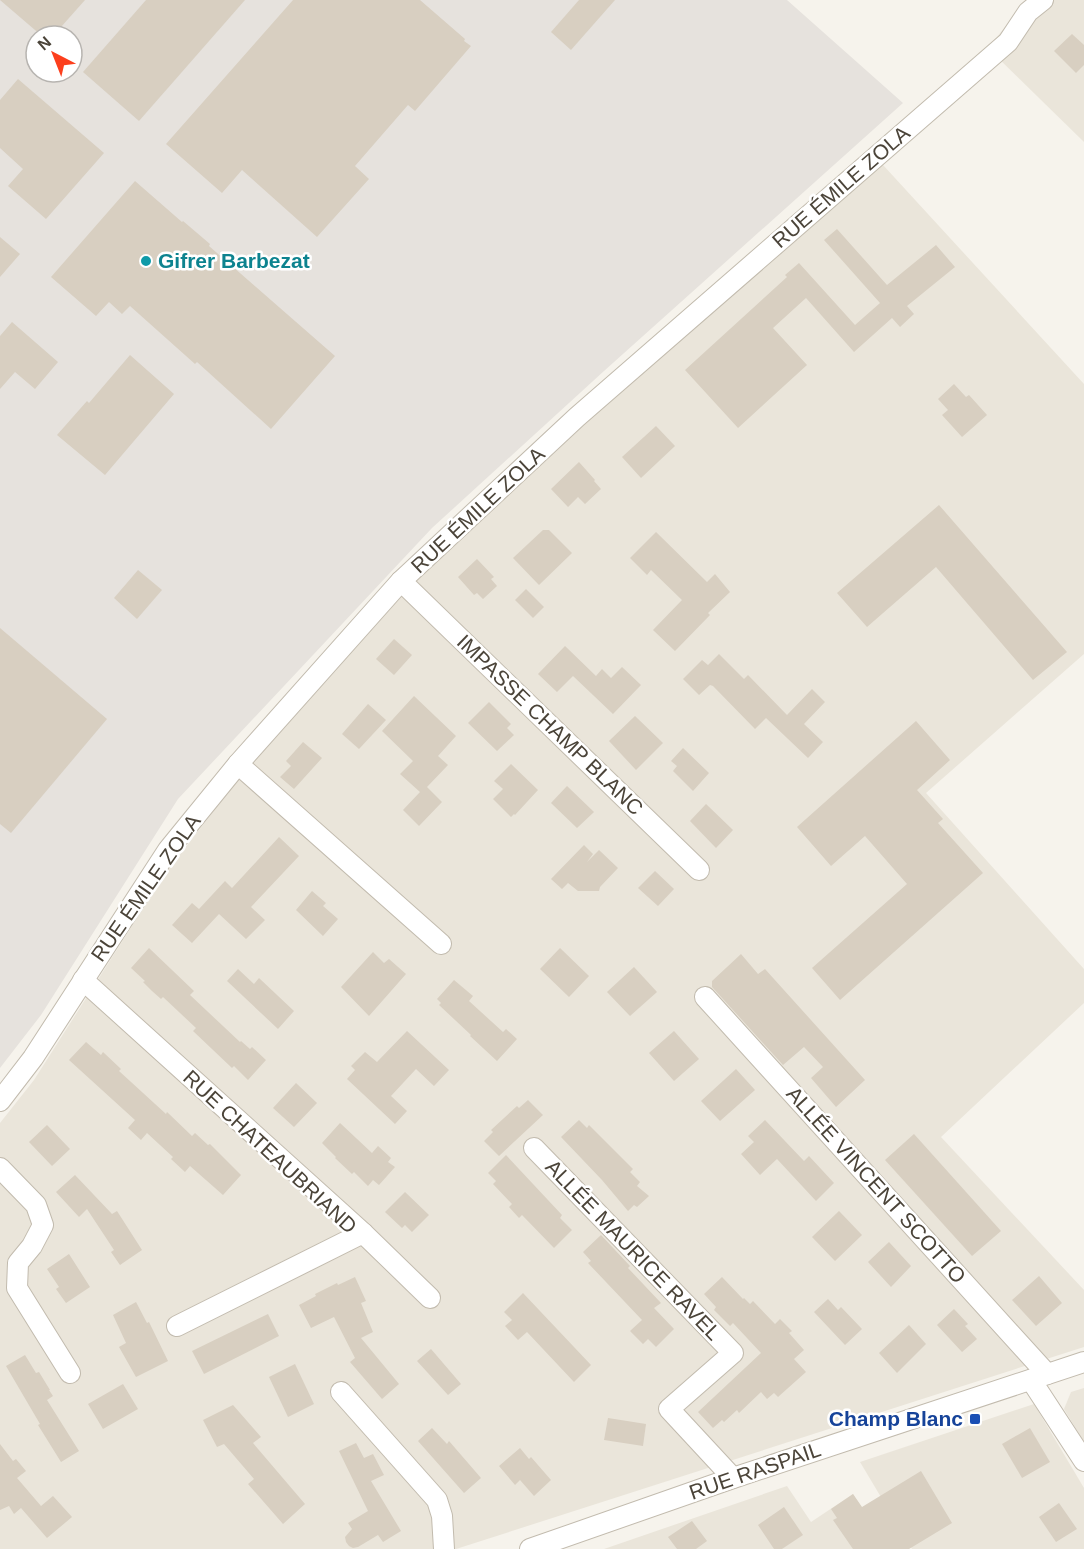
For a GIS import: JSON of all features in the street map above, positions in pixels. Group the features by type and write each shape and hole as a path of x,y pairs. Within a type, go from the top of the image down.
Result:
{"street":[{"name":"RUE ÉMILE ZOLA","path":"0,1101 33,1058 168,850 238,765 401,581 577,417 1008,42 1028,12 1043,0"},
{"name":"IMPASSE CHAMP BLANC","path":"401,581 699,870"},
{"path":"238,765 441,944"},
{"name":"RUE CHATEAUBRIAND","path":"83,980 363,1233 177,1326"},
{"name":"ALLÉE VINCENT SCOTTO","path":"705,997 1039,1377 1084,1461"},
{"name":"ALLÉE MAURICE RAVEL","path":"534,1148 733,1353 669,1409 733,1478"},
{"path":"0,1168 36,1205 42,1225 32,1246 18,1263 17,1288 70,1373"},
{"path":"363,1233 430,1298"},
{"name":"RUE RASPAIL","path":"530,1549 733,1478 1084,1362"},
{"path":"342,1392 437,1500 442,1516 444,1549"}],"shaded area":[{"path":"0,0 787,0 903,103 432,528 178,799 41,1015 0,1068"},
{"path":"1027,0 1084,0 1084,142 988,48"},
{"path":"872,153 1084,384 1084,654 926,793 1084,969 1084,1003 941,1137 1084,1290 1084,1347 456,1549 0,1549 0,1123 34,1080 167,871 389,586"},
{"path":"1084,1388 1084,1442 1064,1409 1071,1392"},
{"path":"1034,1404 1084,1488 1084,1549 912,1549 860,1462"},
{"path":"787,1486 811,1522 853,1494 888,1549 604,1549"}],"building":[{"path":"0,0 85,0 64,24 28,24"},
{"path":"146,0 245,0 139,121 84,71"},
{"path":"293,0 420,0 471,46 415,111 408,105 355,166 369,179 317,237 242,170 222,193 166,144"},
{"path":"579,0 615,0 571,50 551,32"},
{"path":"1072,34 1084,45 1084,65 1076,73 1054,51"},
{"path":"18,79 104,153 46,219 8,186 23,169 0,148 0,100"},
{"name":"Gifrer Barbezat","path":"135,181 210,244 209,246 335,356 271,429 197,362 195,364 130,306 122,314 109,302 96,316 51,277"},
{"path":"837,229 887,285 936,245 955,267 907,306 914,314 900,327 892,318 854,352 806,298 773,328 807,365 738,428 685,370 787,277 785,275 799,263 855,325 880,303 824,240"},
{"path":"0,237 20,254 0,277"},
{"path":"12,322 58,362 35,389 15,372 0,389 0,336"},
{"path":"130,355 174,394 105,475 57,435 87,401 89,403"},
{"path":"954,384 966,397 969,395 987,415 962,437 942,415 948,410 938,399"},
{"path":"656,426 675,446 641,478 622,457"},
{"path":"579,462 601,489 585,504 578,497 568,507 551,489"},
{"path":"939,505 1067,652 1033,680 936,567 867,627 837,593"},
{"path":"543,530 549,530 572,553 539,585 513,558"},
{"path":"656,532 707,582 715,574 730,592 675,651 653,630 682,600 651,570 647,575 630,558"},
{"path":"477,559 494,577 491,579 497,586 483,599 477,593 474,595 458,577"},
{"path":"138,570 162,590 137,619 114,598"},
{"path":"526,589 544,607 533,618 515,600"},
{"path":"0,628 107,719 11,833 0,824"},
{"path":"394,639 412,655 394,675 376,659"},
{"path":"565,646 596,676 602,669 611,678 622,667 641,685 613,714 573,676 557,692 538,674"},
{"path":"719,654 744,679 748,675 787,715 812,689 825,702 804,724 823,742 808,758 766,718 755,729 713,686 710,685 699,695 683,679 702,660 708,665"},
{"path":"414,696 456,736 438,756 448,765 427,787 442,802 419,826 403,810 420,792 400,774 413,761 382,731"},
{"path":"489,702 511,724 507,728 514,735 497,751 468,723"},
{"path":"368,704 386,720 359,749 342,734"},
{"path":"635,716 663,743 636,770 609,741"},
{"path":"916,721 950,760 917,790 943,819 938,823 983,873 840,1000 812,968 907,884 865,836 831,866 797,827"},
{"path":"303,742 322,758 294,789 280,777 291,766 286,761"},
{"path":"683,748 709,773 693,791 673,771 677,766 671,761"},
{"path":"511,764 538,790 511,817 493,799 503,789 494,781"},
{"path":"567,786 594,812 577,828 551,803"},
{"path":"706,804 733,830 716,848 690,821"},
{"path":"279,837 299,856 251,907 265,920 246,939 219,914 192,943 172,925 192,903 199,909 225,881 232,888"},
{"path":"584,845 593,854 587,862 599,850 618,868 599,891 578,891 568,883 562,889 551,879"},
{"path":"655,871 674,889 658,906 638,888"},
{"path":"312,891 326,903 323,906 338,919 323,936 296,910"},
{"path":"149,948 194,991 190,995 240,1042 250,1049 252,1047 266,1060 248,1080 193,1031 196,1028 163,997 161,999 152,991 131,968"},
{"path":"560,948 589,976 569,997 540,969"},
{"path":"373,952 384,963 389,959 406,974 369,1016 341,987"},
{"path":"741,954 758,974 765,969 865,1080 836,1107 811,1078 823,1067 804,1047 783,1065 712,987 712,981"},
{"path":"634,967 657,992 630,1016 607,992"},
{"path":"238,969 254,984 259,978 294,1011 278,1029 227,981"},
{"path":"454,980 473,996 469,1001 503,1032 506,1029 517,1039 497,1061 439,1005 441,1003 437,999"},
{"path":"407,1031 449,1070 434,1086 416,1069 391,1096 407,1111 395,1124 347,1079 355,1070 351,1066 365,1052 377,1062"},
{"path":"674,1031 699,1059 674,1081 649,1053"},
{"path":"86,1042 101,1055 103,1052 121,1069 119,1071 166,1114 167,1112 192,1136 195,1133 208,1145 210,1144 241,1175 223,1195 190,1166 185,1172 171,1159 173,1157 147,1133 141,1140 128,1128 135,1120 69,1060"},
{"path":"736,1069 755,1090 720,1121 701,1101"},
{"path":"296,1083 317,1103 294,1127 273,1108"},
{"path":"528,1100 543,1115 499,1156 484,1141 493,1132 491,1130 517,1106 519,1108"},
{"path":"579,1120 587,1128 589,1125 633,1169 630,1172 640,1182 637,1186 649,1196 637,1207 634,1205 628,1211 561,1137"},
{"path":"765,1120 804,1161 809,1156 834,1183 816,1201 777,1159 760,1175 741,1154 754,1142 748,1136"},
{"path":"340,1123 372,1153 378,1146 391,1158 388,1162 395,1167 379,1185 373,1180 368,1186 354,1172 352,1174 322,1143"},
{"path":"47,1125 70,1149 52,1166 29,1142"},
{"path":"914,1134 1001,1231 972,1256 885,1160"},
{"path":"506,1155 562,1215 560,1218 572,1230 554,1248 522,1215 519,1218 509,1207 512,1204 493,1184 496,1181 488,1173"},
{"path":"75,1175 112,1214 117,1211 142,1250 120,1265 111,1252 114,1250 87,1209 79,1217 56,1192"},
{"path":"405,1192 429,1215 412,1232 405,1225 402,1228 385,1212"},
{"path":"839,1211 862,1235 835,1261 812,1237"},
{"path":"601,1235 661,1303 654,1308 674,1329 656,1347 648,1339 643,1344 630,1331 642,1320 588,1263 591,1261 583,1252"},
{"path":"889,1242 911,1266 891,1287 868,1262"},
{"path":"69,1254 90,1287 66,1303 56,1289 59,1287 47,1269"},
{"path":"1039,1276 1062,1303 1036,1326 1012,1300"},
{"path":"355,1277 366,1301 361,1303 373,1332 361,1338 399,1384 382,1399 350,1362 355,1358 334,1317 311,1328 299,1305 337,1283 338,1285"},
{"path":"722,1277 743,1299 750,1304 753,1301 775,1324 780,1319 792,1331 789,1333 804,1350 794,1359 806,1372 778,1397 774,1393 767,1399 761,1392 739,1413 737,1410 713,1428 698,1412 761,1353 733,1323 730,1326 714,1310 716,1307 704,1294"},
{"path":"523,1293 591,1365 574,1382 527,1332 518,1340 505,1326 512,1320 504,1312"},
{"path":"828,1299 838,1310 841,1307 862,1329 845,1345 814,1312"},
{"path":"136,1302 147,1323 149,1322 168,1361 136,1377 119,1347 126,1343 113,1315"},
{"path":"954,1309 968,1324 965,1326 977,1339 962,1352 937,1325"},
{"path":"268,1314 279,1336 204,1374 192,1351"},
{"path":"909,1325 926,1344 897,1373 879,1353"},
{"path":"431,1349 461,1384 448,1395 417,1361"},
{"path":"25,1355 50,1390 53,1396 47,1400 79,1451 61,1462 6,1366"},
{"path":"295,1364 314,1404 288,1417 269,1377"},
{"path":"123,1384 138,1409 103,1429 88,1404"},
{"path":"233,1405 261,1437 253,1443 305,1504 283,1524 248,1484 254,1479 224,1444 217,1447 203,1420"},
{"path":"608,1418 646,1424 643,1446 604,1440"},
{"path":"432,1428 447,1444 449,1441 481,1478 464,1493 418,1441"},
{"path":"1030,1428 1050,1462 1022,1478 1002,1444"},
{"path":"356,1443 364,1458 373,1454 384,1475 371,1481 401,1531 383,1542 378,1535 353,1548 346,1542 345,1537 352,1529 348,1523 368,1511 339,1451"},
{"path":"0,1444 13,1461 16,1459 26,1471 17,1478 41,1506 53,1496 72,1517 47,1538 21,1508 14,1514 9,1506 0,1510"},
{"path":"520,1448 551,1480 534,1496 520,1480 515,1485 499,1466"},
{"path":"921,1471 952,1523 909,1549 853,1549 833,1520 837,1518 831,1509 853,1494 862,1507"},
{"path":"1059,1503 1077,1529 1056,1542 1039,1517"},
{"path":"784,1507 803,1535 782,1549 774,1549 758,1525"},
{"path":"692,1521 707,1541 696,1549 677,1549 668,1537"}],"place":[{"name":"Gifrer Barbezat","path":"146,261"},
{"name":"Champ Blanc","path":"975,1419"}]}
